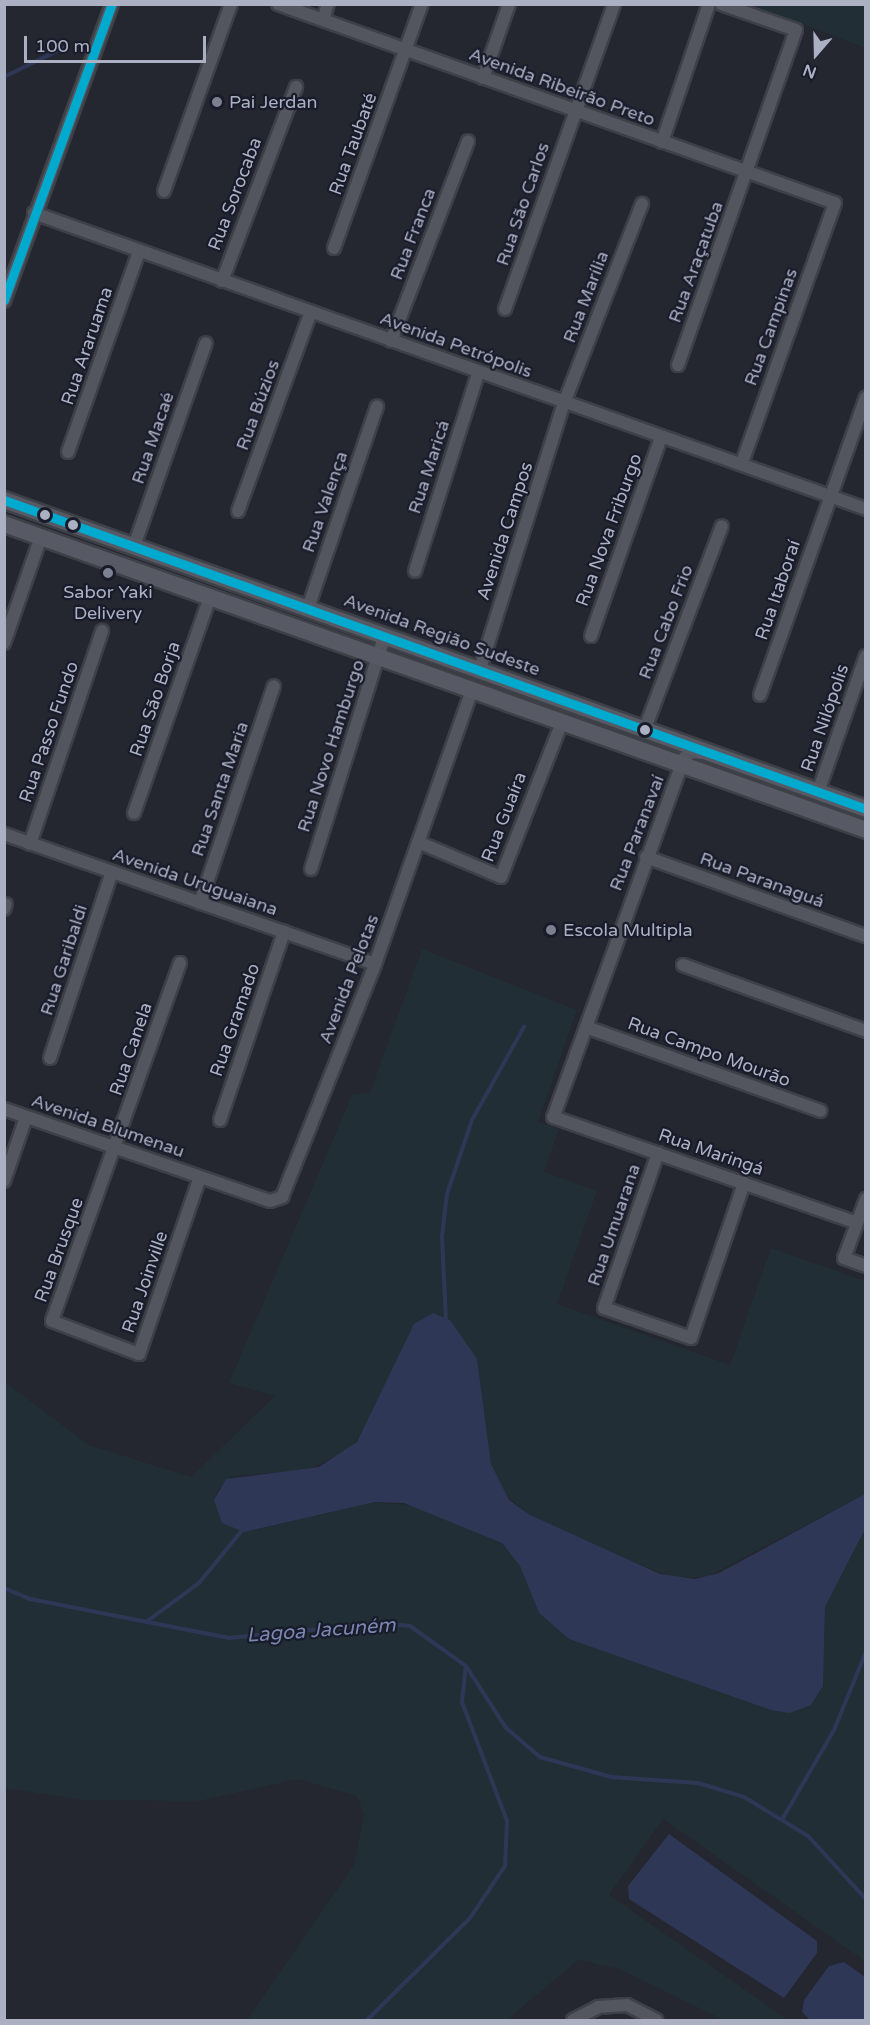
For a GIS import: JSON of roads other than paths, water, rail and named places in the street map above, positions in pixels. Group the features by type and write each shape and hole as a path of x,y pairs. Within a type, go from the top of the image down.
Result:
{"street":[{"path":"4,301 34,213 112,4"},
{"path":"164,191 231,4"},
{"name":"Avenida Ribeirão Preto","path":"278,4 835,203"},
{"path":"322,20 328,4"},
{"name":"Rua Taubaté","path":"334,248 422,4"},
{"path":"483,78 509,4"},
{"name":"Rua São Carlos","path":"505,309 614,4"},
{"path":"662,142 709,4"},
{"name":"Rua Araçatuba","path":"678,365 748,172 796,30 721,4"},
{"name":"Rua Sorocaba","path":"222,281 296,87"},
{"name":"Rua Franca","path":"391,341 468,141"},
{"name":"Rua Campinas","path":"742,463 835,203"},
{"name":"Rua Marília","path":"564,404 642,204"},
{"name":"Avenida Petrópolis","path":"34,213 564,404 742,463 866,508"},
{"name":"Rua Araruama","path":"68,452 139,252"},
{"name":"Rua Búzios","path":"238,511 311,312"},
{"name":"Rua Macaé","path":"134,546 206,343"},
{"name":"Rua Maricá","path":"415,571 478,373"},
{"name":"Rua Itaboraí","path":"760,695 866,397"},
{"name":"Avenida Campos","path":"480,669 564,404"},
{"name":"Rua Valença","path":"308,608 376,407"},
{"name":"Rua Nova Friburgo","path":"591,636 661,437"},
{"name":"Avenida Região Sudeste","path":"4,500 480,669 644,731 866,808"},
{"path":"4,524 866,830"},
{"name":"Rua Cabo Frio","path":"644,731 722,526"},
{"path":"4,643 41,537"},
{"name":"Rua São Borja","path":"134,813 210,597"},
{"name":"Rua Passo Fundo","path":"30,844 102,631"},
{"name":"Rua Novo Hamburgo","path":"311,869 385,635"},
{"name":"Rua Nilópolis","path":"818,792 866,656"},
{"name":"Rua Santa Maria","path":"200,903 274,686"},
{"name":"Avenida Pelotas","path":"200,1177 270,1201 287,1191 375,964 472,690"},
{"name":"Rua Guaíra","path":"418,842 501,876 561,722"},
{"path":"601,736 614,734 623,723"},
{"name":"Rua Paranavaí","path":"553,1117 646,857 682,765 692,752 709,754"},
{"name":"Avenida Uruguaiana","path":"4,834 375,964"},
{"name":"Rua Paranaguá","path":"646,857 866,936"},
{"name":"Rua Garibaldi","path":"50,1058 112,872"},
{"name":"Rua Gramado","path":"220,1120 284,932"},
{"name":"Rua Canela","path":"115,1148 180,963"},
{"path":"683,964 866,1031"},
{"name":"Rua Campo Mourão","path":"585,1027 820,1111"},
{"name":"Avenida Blumenau","path":"4,1109 200,1177"},
{"path":"4,1181 26,1117"},
{"name":"Rua Maringá","path":"553,1117 857,1223"},
{"name":"Rua Brusque","path":"95,1339 52,1321 115,1148"},
{"name":"Rua Umuarana","path":"658,1153 604,1308 691,1338 744,1183"},
{"name":"Rua Joinville","path":"95,1339 140,1354 200,1177"},
{"path":"866,1199 844,1258 866,1266"},
{"path":"573,2020 598,2007 627,2005 656,2020"}],"water":[{"path":"433,1313 450,1320 477,1359 491,1464 509,1500 530,1515 660,1574 695,1579 719,1573 865,1494 865,1529 825,1607 823,1686 811,1705 790,1713 771,1710 569,1639 539,1613 520,1566 502,1543 404,1503 375,1502 244,1532 222,1523 214,1500 226,1479 319,1467 357,1442 414,1324"},
{"path":"669,1834 817,1941 817,1953 784,1998 629,1899 628,1886"},
{"path":"844,1962 865,1977 865,2020 810,2020 802,2012 804,2000 829,1966"}],"waterway":[{"path":"4,77 63,48"},
{"path":"446,1321 442,1236 447,1194 472,1120 524,1027"},
{"path":"146,1622 199,1583 244,1528"},
{"name":"Lagoa Jacuném","path":"4,1588 30,1599 229,1638 382,1623 410,1626 466,1666 506,1728 540,1757 611,1777 698,1783 744,1797 808,1836 866,1899"},
{"path":"783,1818 834,1730 866,1652"},
{"path":"367,2020 470,1918 505,1866 507,1821 462,1702 466,1666"}],"place":[{"name":"Pai Jerdan","path":"217,102"},
{"name":"Sabor Yaki Delivery","path":"108,573"},
{"name":"Escola Multipla","path":"551,930"}]}
